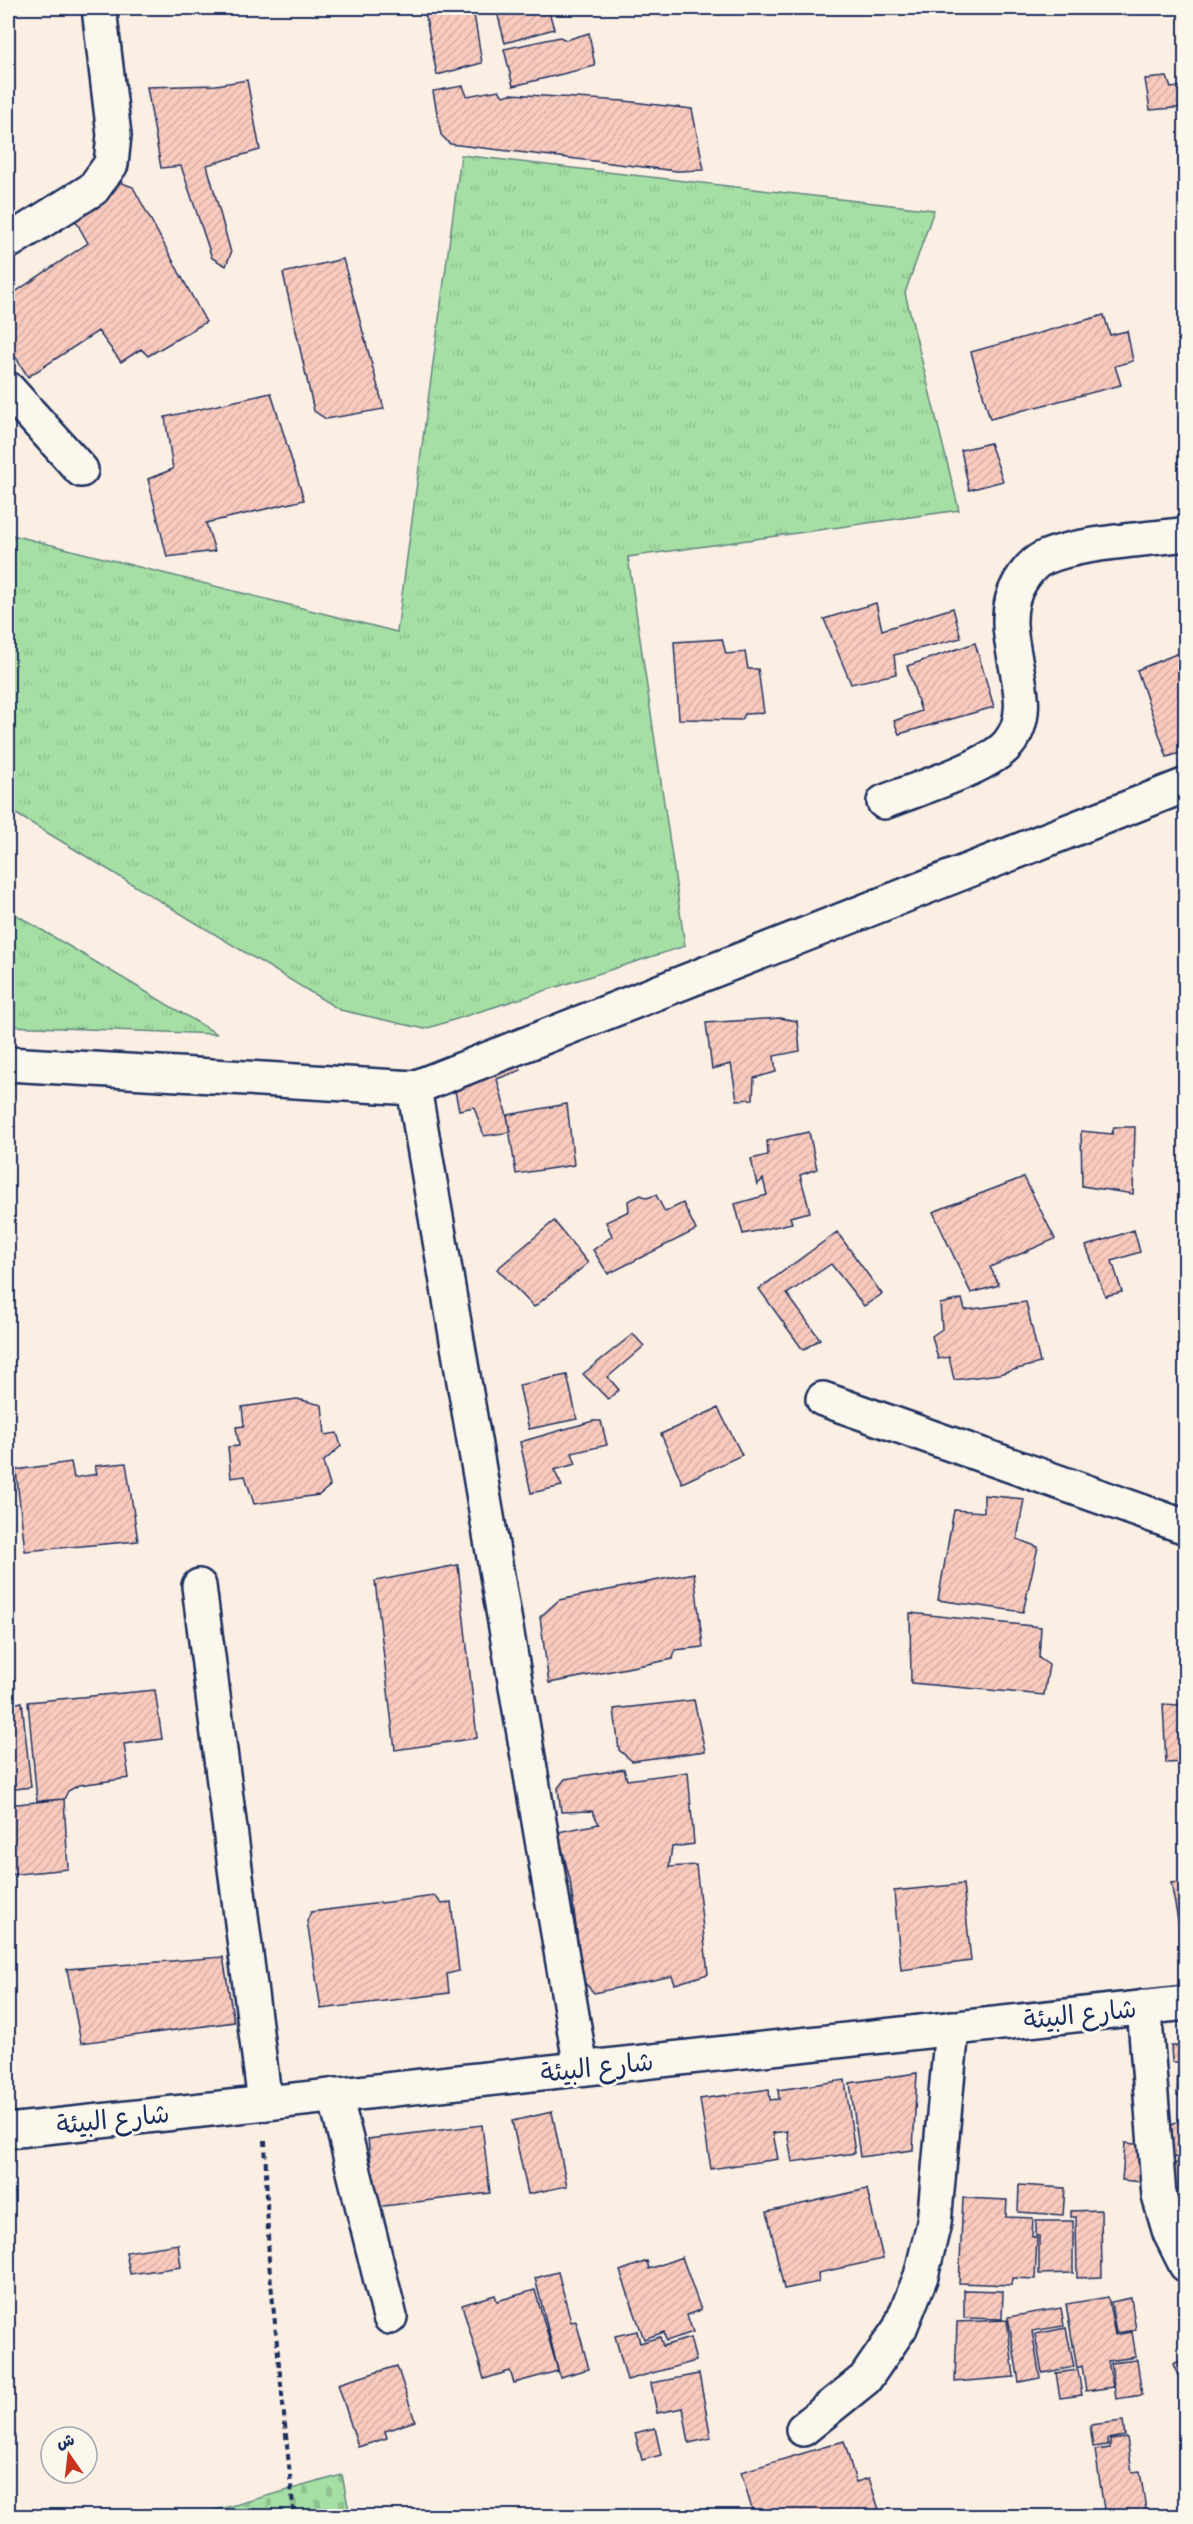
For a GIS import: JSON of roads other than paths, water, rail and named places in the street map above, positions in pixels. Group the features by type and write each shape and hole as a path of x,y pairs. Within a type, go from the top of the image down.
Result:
{"street":[{"path":"8,242 93,189 111,164 114,135 99,8"},
{"path":"8,389 81,470"},
{"path":"884,802 986,761 1007,745 1019,728 1023,707 1009,630 1011,596 1026,572 1042,558 1062,551 1185,534"},
{"path":"8,1064 414,1088 1185,784"},
{"path":"414,1088 581,2068"},
{"path":"823,1399 1185,1527"},
{"path":"199,1586 265,2103"},
{"name":"شارع البيئة","path":"8,2131 1185,2002"},
{"path":"1144,2007 1159,2196 1170,2233 1185,2265"},
{"path":"803,2429 865,2379 900,2328 921,2276 934,2223 952,2028"},
{"path":"336,2095 390,2317"}]}
